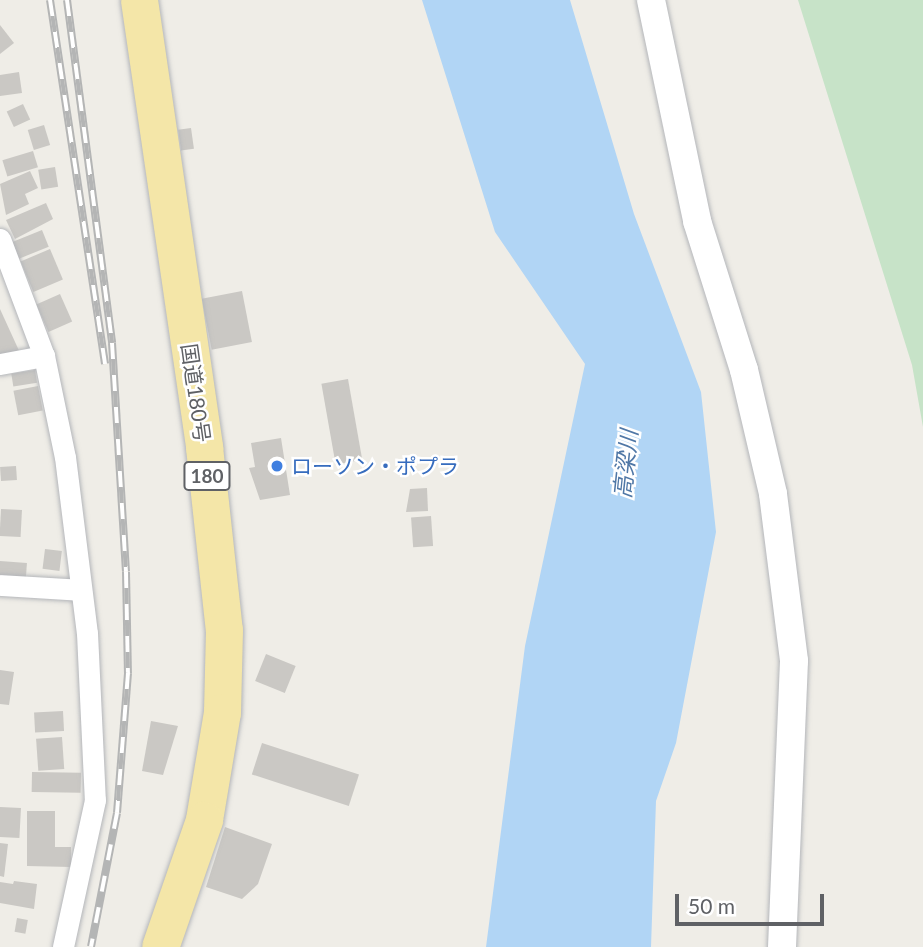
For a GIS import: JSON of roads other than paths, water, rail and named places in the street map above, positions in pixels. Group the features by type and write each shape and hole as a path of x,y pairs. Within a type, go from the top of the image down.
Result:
{"highway":[{"name":"国道180号","path":"139,0 204,447 224,630 222,712 204,820 160,947"}],"street":[{"path":"651,0 697,221 744,370 773,494 794,661 782,947"},
{"path":"0,239 44,356 65,457 94,722 94,800 63,947"},
{"path":"0,364 44,356"},
{"path":"0,585 81,590"}],"water":[{"name":"高梁川","path":"422,0 570,0 634,214 701,392 716,532 676,743 656,801 651,947 486,947 525,646 585,364 495,232"}],"railway":[{"path":"50,0 105,364"},
{"path":"67,0 112,343 126,572 128,673 117,813 91,947"}],"place":[{"name":"ローソン・ポプラ","path":"277,466"}]}
